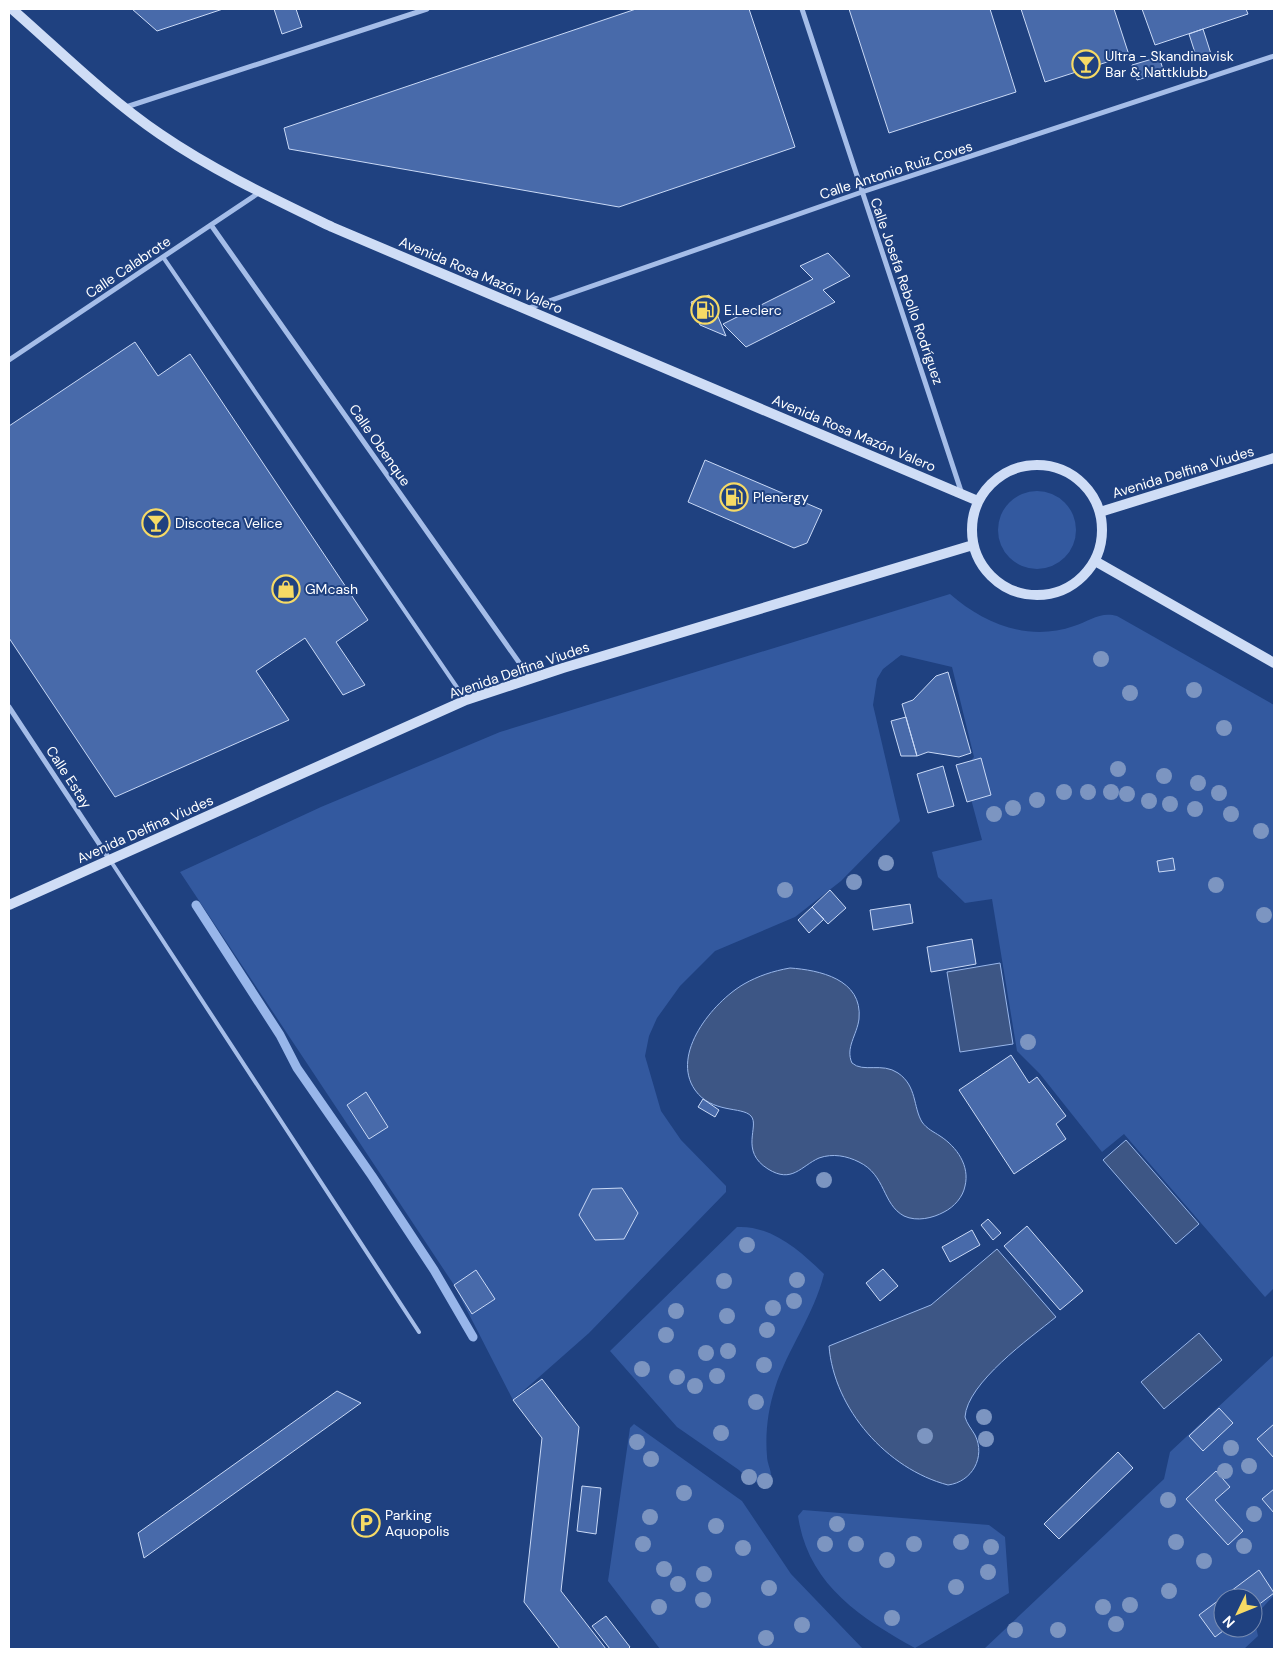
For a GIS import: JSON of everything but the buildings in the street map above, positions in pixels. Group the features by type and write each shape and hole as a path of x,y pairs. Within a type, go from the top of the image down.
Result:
{"main road":[{"name":"Avenida Rosa Mazón Valero","path":"12,9 125,108 161,135 260,192 332,227 978,501"},
{"name":"Avenida Delfina Viudes","path":"1100,512 1274,458"},
{"path":"1031,465 1054,467 1074,476 1090,492 1100,512 1101,545 1095,561 1081,579 1062,591 1040,596 1018,593 998,583 982,566 973,545 972,523 978,501 991,483 1010,470 1031,465"},
{"name":"Avenida Delfina Viudes","path":"9,905 466,700 973,545"},
{"path":"1095,561 1274,663"}],"street":[{"path":"125,108 427,9"},
{"name":"Calle Josefa Rebollo Rodríguez","path":"802,9 962,494"},
{"name":"Calle Antonio Ruiz Coves","path":"526,309 862,192 1274,56"},
{"name":"Calle Calabrote","path":"9,360 260,192"},
{"name":"Calle Obenque","path":"211,225 531,679"},
{"name":"Calle Estay","path":"9,707 110,860"}],"lane":[{"path":"163,257 466,700"},
{"path":"110,860 419,1332"}],"shaded area":[{"path":"1037,491 1052,494 1064,503 1073,515 1076,530 1073,545 1064,557 1052,566 1037,569 1022,566 1010,557 1001,545 998,530 1001,515 1010,503 1022,494"},
{"path":"950,594 963,605 992,622 1024,631 1057,630 1074,626 1095,617 1117,616 1274,705 1274,1288 1265,1297 1124,1134 1102,1152 1040,1074 1017,1051 992,899 965,903 938,877 932,852 982,840 963,769 974,757 952,667 901,655 883,669 877,679 873,705 900,821 841,881 795,917 715,951 680,986 657,1018 649,1036 645,1056 661,1111 681,1140 726,1186 726,1192 589,1333 513,1400 454,1285 180,872 321,807 500,732"},
{"path":"1000,963 1013,1044 960,1052 947,972"},
{"path":"790,968 826,974 847,986 854,994 858,1005 859,1019 850,1052 852,1063 862,1067 886,1068 904,1078 912,1090 922,1122 957,1151 966,1171 965,1186 960,1198 948,1210 925,1218 914,1219 904,1216 891,1204 874,1174 859,1162 850,1158 835,1155 824,1156 796,1172 784,1175 776,1173 759,1162 754,1155 752,1147 753,1120 751,1116 741,1111 710,1103 695,1090 689,1076 688,1061 691,1045 698,1030 708,1016 732,992 744,984 766,974"},
{"path":"1126,1140 1199,1224 1176,1244 1103,1160"},
{"path":"737,1227 762,1230 774,1235 796,1249 824,1274 808,1318 780,1373 773,1396 766,1439 767,1459 771,1478 764,1484 750,1481 739,1470 677,1427 610,1351"},
{"path":"997,1249 1056,1317 1016,1349 976,1390 968,1404 965,1417 978,1443 978,1460 970,1474 964,1479 948,1485 926,1477 904,1465 885,1451 868,1433 853,1413 841,1392 833,1369 829,1346 931,1305"},
{"path":"1199,1333 1222,1360 1164,1409 1141,1382"},
{"path":"1274,1355 1274,1595 1263,1607 1263,1588 1213,1588 1213,1638 1256,1638 1244,1649 984,1649 1164,1479 1170,1452"},
{"path":"634,1424 742,1501 791,1574 863,1649 660,1649 608,1581 630,1428"},
{"path":"803,1510 989,1525 1005,1537 1009,1593 915,1648 856,1611 839,1596 825,1579 813,1561 804,1540 798,1516"}],"waterway":[{"path":"196,905 280,1035 297,1068 434,1270 473,1337"}],"place":[{"name":"Ultra - Skandinavisk Bar & Nattklubb","path":"1086,64"},
{"name":"E.Leclerc","path":"705,310"},
{"name":"Plenergy","path":"734,497"},
{"name":"Discoteca Velice","path":"156,523"},
{"name":"GMcash","path":"286,589"},
{"name":"Parking Aquopolis","path":"366,1523"}]}
